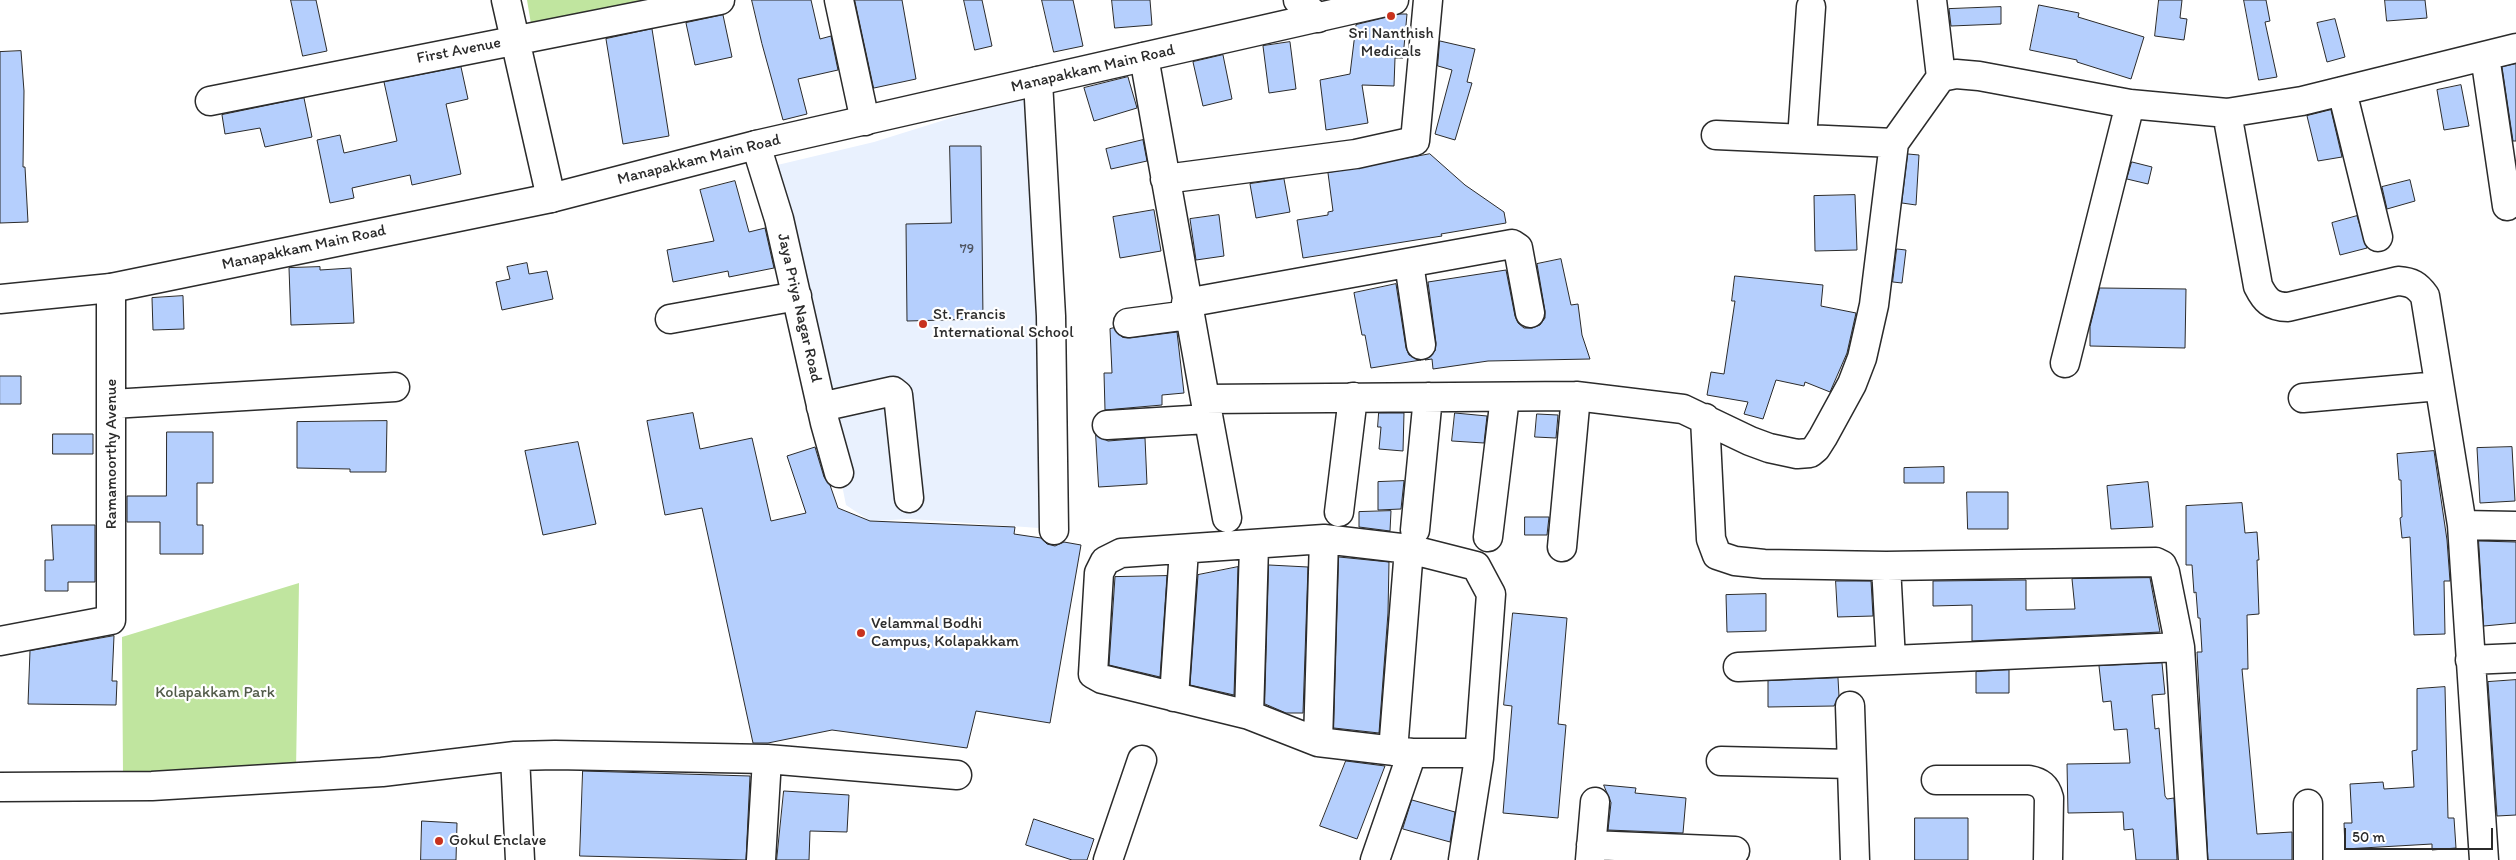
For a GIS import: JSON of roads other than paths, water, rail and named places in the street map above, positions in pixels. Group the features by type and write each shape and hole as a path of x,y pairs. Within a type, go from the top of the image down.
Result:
{"street":[{"path":"506,0 550,198"},
{"path":"838,0 865,121"},
{"name":"Manapakkam Main Road","path":"0,299 111,288 550,198 756,145 1144,57 1308,9 1394,0"},
{"path":"1165,179 1356,154 1414,141 1428,0"},
{"path":"1107,425 1206,409 1353,397 1576,396 1683,409 1769,448 1797,454 1810,453 1816,448 1852,384 1862,358 1874,305 1894,143 1941,77 1932,0"},
{"name":"First Avenue","path":"210,101 711,1"},
{"path":"1802,139 1811,7"},
{"path":"1941,77 1956,74 1979,76 2130,104 2226,114 2302,101 2516,48"},
{"path":"2486,56 2507,206"},
{"path":"1144,57 1187,309 1227,518"},
{"path":"1038,81 1050,316 1054,530"},
{"path":"2342,91 2378,237"},
{"path":"2065,362 2130,104"},
{"path":"2226,114 2258,286 2265,300 2277,307 2288,307 2398,281 2408,282 2417,286 2424,296 2462,525 2484,860"},
{"path":"1716,135 1894,143"},
{"name":"Jaya Priya Nagar Road","path":"756,145 779,219 821,407 839,473"},
{"path":"1128,323 1409,263 1509,245 1518,248 1530,313"},
{"path":"1409,263 1421,345"},
{"name":"Ramamoorthy Avenue","path":"0,641 111,620 111,288"},
{"path":"670,319 797,296"},
{"path":"2304,398 2440,386"},
{"path":"112,404 395,387"},
{"path":"821,407 893,391 898,395 908,498"},
{"path":"1562,547 1576,396"},
{"path":"1339,512 1353,397"},
{"path":"1375,860 1402,752 1412,539 1428,397"},
{"path":"1488,537 1505,397"},
{"path":"1705,418 1711,539 1717,555 1735,561 1764,564 1886,566 2156,562 2162,565 2180,647 2194,860"},
{"path":"2462,525 2516,526"},
{"path":"1463,860 1479,756 1490,594 1476,566 1412,539 1324,540 1254,546 1121,553 1105,561 1099,573 1093,664 1093,674 1102,680 1249,715 1318,742 1402,752 1479,756"},
{"path":"1318,742 1324,540"},
{"path":"1249,715 1254,546"},
{"path":"1174,697 1184,550"},
{"path":"1886,566 1891,660"},
{"path":"1738,667 2180,647"},
{"path":"2470,660 2516,658"},
{"path":"1850,706 1855,860"},
{"path":"515,756 520,860"},
{"path":"0,787 162,785 382,772 515,756 659,756 767,759 957,775"},
{"path":"761,860 767,759"},
{"path":"1108,860 1142,760"},
{"path":"1721,761 1852,764"},
{"path":"1936,780 2029,780 2038,782 2046,790 2049,798 2048,860"},
{"path":"1595,802 1591,853 1735,851"},
{"path":"2308,804 2308,860"}],"place":[{"name":"Sri Nanthish Medicals","path":"1391,16"},
{"name":"St. Francis International School","path":"923,324"},
{"name":"Velammal Bodhi Campus, Kolapakkam","path":"861,633"},
{"name":"Gokul Enclave","path":"439,841"}],"park label":[{"name":"Kolapakkam Park","path":"215,693"}]}
